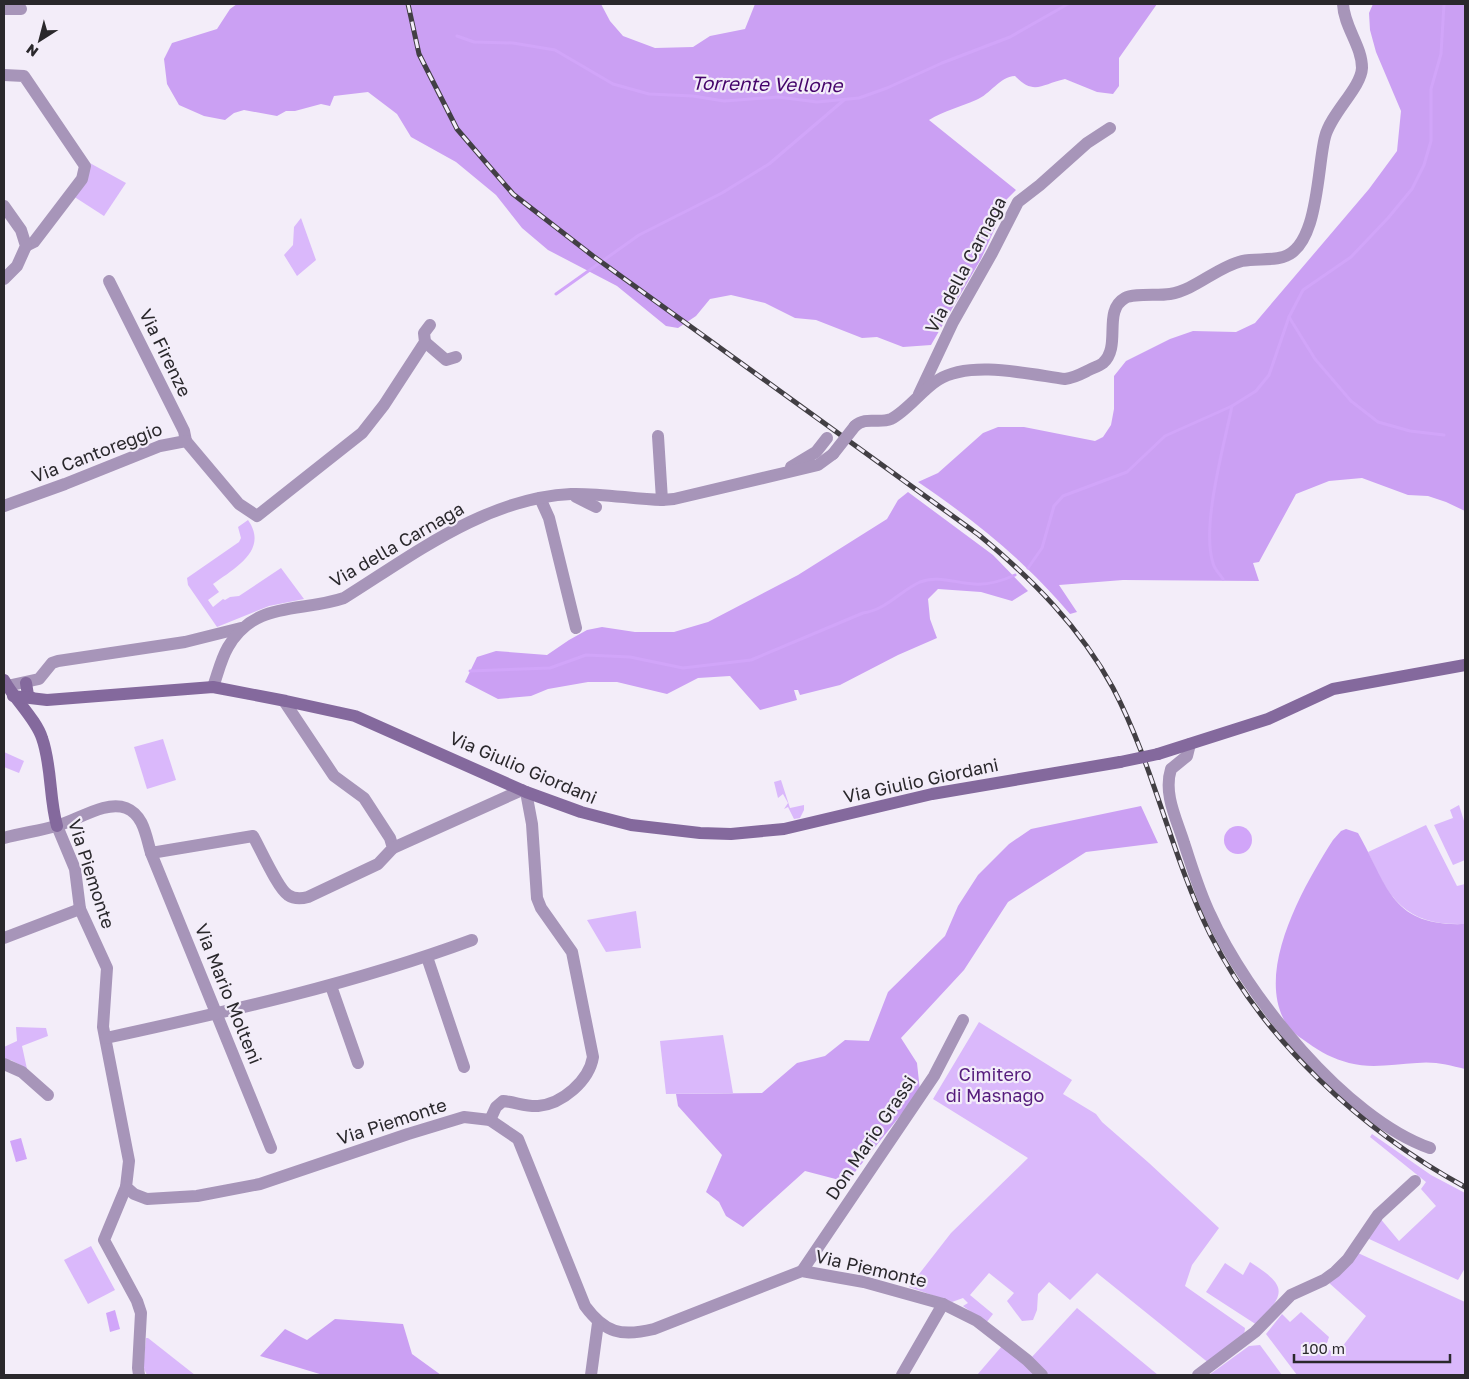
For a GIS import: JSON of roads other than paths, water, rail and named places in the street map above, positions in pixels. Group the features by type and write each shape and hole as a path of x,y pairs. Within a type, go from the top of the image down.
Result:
{"street":[{"name":"Via della Carnaga","path":"9,689 44,676 52,663 58,660 185,642 241,628 262,616 279,610 327,604 344,598 469,522 505,507 540,498 571,494 662,500 712,492 818,465 827,450 861,420 881,414 890,419 950,373 967,369 1065,379 1074,378 1103,363 1112,347 1114,315 1118,304 1125,297 1172,294 1241,261 1284,257 1300,246 1312,218 1325,136 1333,115 1360,80 1362,70 1359,53 1344,16 1343,4"},
{"path":"4,9 21,9"},
{"path":"4,75 24,76 85,166 82,179 34,242 26,246 17,266 4,279"},
{"name":"Via della Carnaga","path":"918,396 953,322 1018,202 1087,143 1110,128"},
{"path":"4,206 21,230 26,246"},
{"name":"Via Firenze","path":"110,281 184,431 186,441"},
{"name":"Via Cantoreggio","path":"4,506 160,446 186,441 239,504 257,516 362,433 384,405 425,342 424,332 430,325"},
{"path":"425,342 446,360 456,357"},
{"path":"658,436 662,500"},
{"path":"571,494 596,506"},
{"path":"540,498 549,518 576,628"},
{"name":"Via della Carnaga","path":"213,686 228,647 241,628"},
{"name":"Via Giulio Giordani","path":"1157,752 1268,719 1333,689 1465,665"},
{"path":"26,683 28,695 32,698"},
{"name":"Via Giulio Giordani","path":"9,689 32,698 64,699 213,686 355,716 524,791 603,819 676,830 731,834 784,829 932,794 1092,767 1190,744 1203,739"},
{"name":"Via Piemonte","path":"9,689 41,736 45,748 53,811 57,826 76,869 80,909 107,968 104,1028 129,1161 126,1187 134,1194 147,1199 197,1196 260,1184 400,1136 464,1117 490,1120 518,1139 585,1306 598,1323 620,1332 638,1333 654,1329 802,1271 864,1282 943,1304 976,1321 1027,1360 1042,1375"},
{"name":"Via Giulio Giordani","path":"25,712 31,706 64,699"},
{"path":"284,701 334,776 364,798 390,838 393,848"},
{"path":"1190,744 1188,756 1174,765 1170,776 1170,796 1175,816 1210,916 1246,977 1289,1035 1321,1070 1358,1104 1403,1136 1430,1148"},
{"path":"152,853 253,836 282,889 290,896 298,899 308,897 378,864 393,848 524,791 532,824 537,898 541,908 572,952 593,1058 591,1069 584,1080 559,1098 537,1106 503,1102 496,1107 490,1120"},
{"name":"Via Mario Molteni","path":"4,838 57,826 108,808 128,809 142,821 152,853 271,1148"},
{"path":"4,938 80,909"},
{"path":"106,1038 218,1014 331,986 427,957 472,940"},
{"path":"427,957 464,1067"},
{"path":"331,986 358,1063"},
{"name":"Don Mario Grassi","path":"802,1271 934,1076 963,1020"},
{"path":"4,1064 22,1072 48,1095"},
{"path":"1198,1375 1255,1332 1291,1296 1324,1280 1335,1272 1348,1259 1378,1215 1415,1181"},
{"path":"126,1187 104,1240 137,1300 141,1313 139,1375"},
{"path":"902,1375 943,1304"},
{"path":"591,1375 598,1323"}],"waterway":[{"name":"Torrente Vellone","path":"457,36 474,42 513,43 555,50 613,84 649,94 693,96 724,101 778,97 817,102 859,98 887,88 942,63 1010,37 1068,4"},
{"path":"1028,568 1042,548 1054,506 1063,496 1127,472 1165,436 1232,406 1256,391 1269,375 1289,317 1303,290 1351,257 1412,189 1424,165 1431,141 1431,89 1441,54 1444,4"},
{"path":"556,294 639,235 722,193 769,164 844,100"},
{"path":"1289,317 1315,359 1351,401 1378,422 1410,431 1444,435"},
{"path":"1223,579 1213,563 1210,547 1210,528 1219,463 1232,406"},
{"path":"470,671 550,668 586,655 630,657 683,668 751,660 879,608 926,580 940,579 984,584 1000,581 1015,575"}],"railway":[{"path":"408,4 419,54 457,129 513,194 593,256 979,535 1018,569 1054,605 1086,645 1113,688 1140,748 1196,904 1232,973 1258,1011 1287,1046 1353,1110 1426,1164 1465,1187"}],"park label":[{"name":"Cimitero di Masnago","path":"995,1085"}]}
